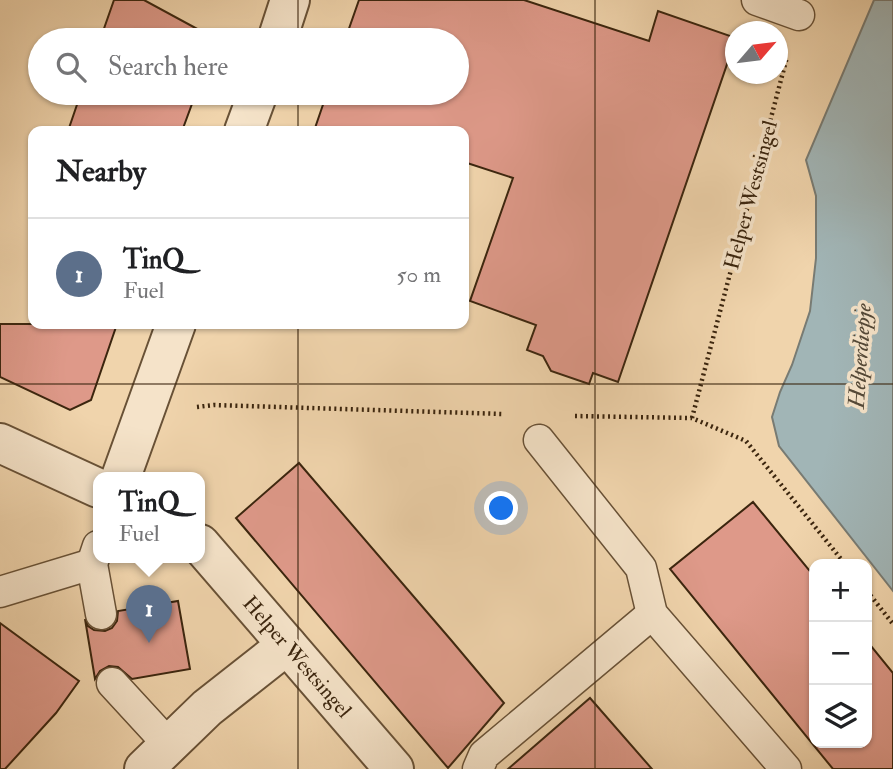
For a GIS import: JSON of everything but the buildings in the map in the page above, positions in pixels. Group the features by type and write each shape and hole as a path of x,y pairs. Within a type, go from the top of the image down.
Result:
{"street":[{"path":"281,28 290,0"},
{"path":"246,126 254,105"},
{"path":"123,472 174,329"},
{"path":"0,443 93,486"},
{"name":"Helper Westsingel","path":"205,550 394,769"},
{"path":"157,757 207,708 287,645"}],"lane":[{"path":"758,0 799,15"},
{"path":"539,440 641,568 652,614 786,769"},
{"path":"0,592 93,556"},
{"path":"96,563 101,614"},
{"path":"478,769 484,755 652,614"},
{"path":"112,683 157,757"}],"path":[{"name":"Helper Westsingel","path":"692,418 799,15"},
{"path":"872,597 893,624"}],"water":[{"name":"Helperdiepje","path":"874,0 893,0 893,591 872,564 872,559 868,559 779,446 772,417 810,311 816,258 816,196 806,160"}],"place":[{"name":"TinQ","path":"149,643"}]}
